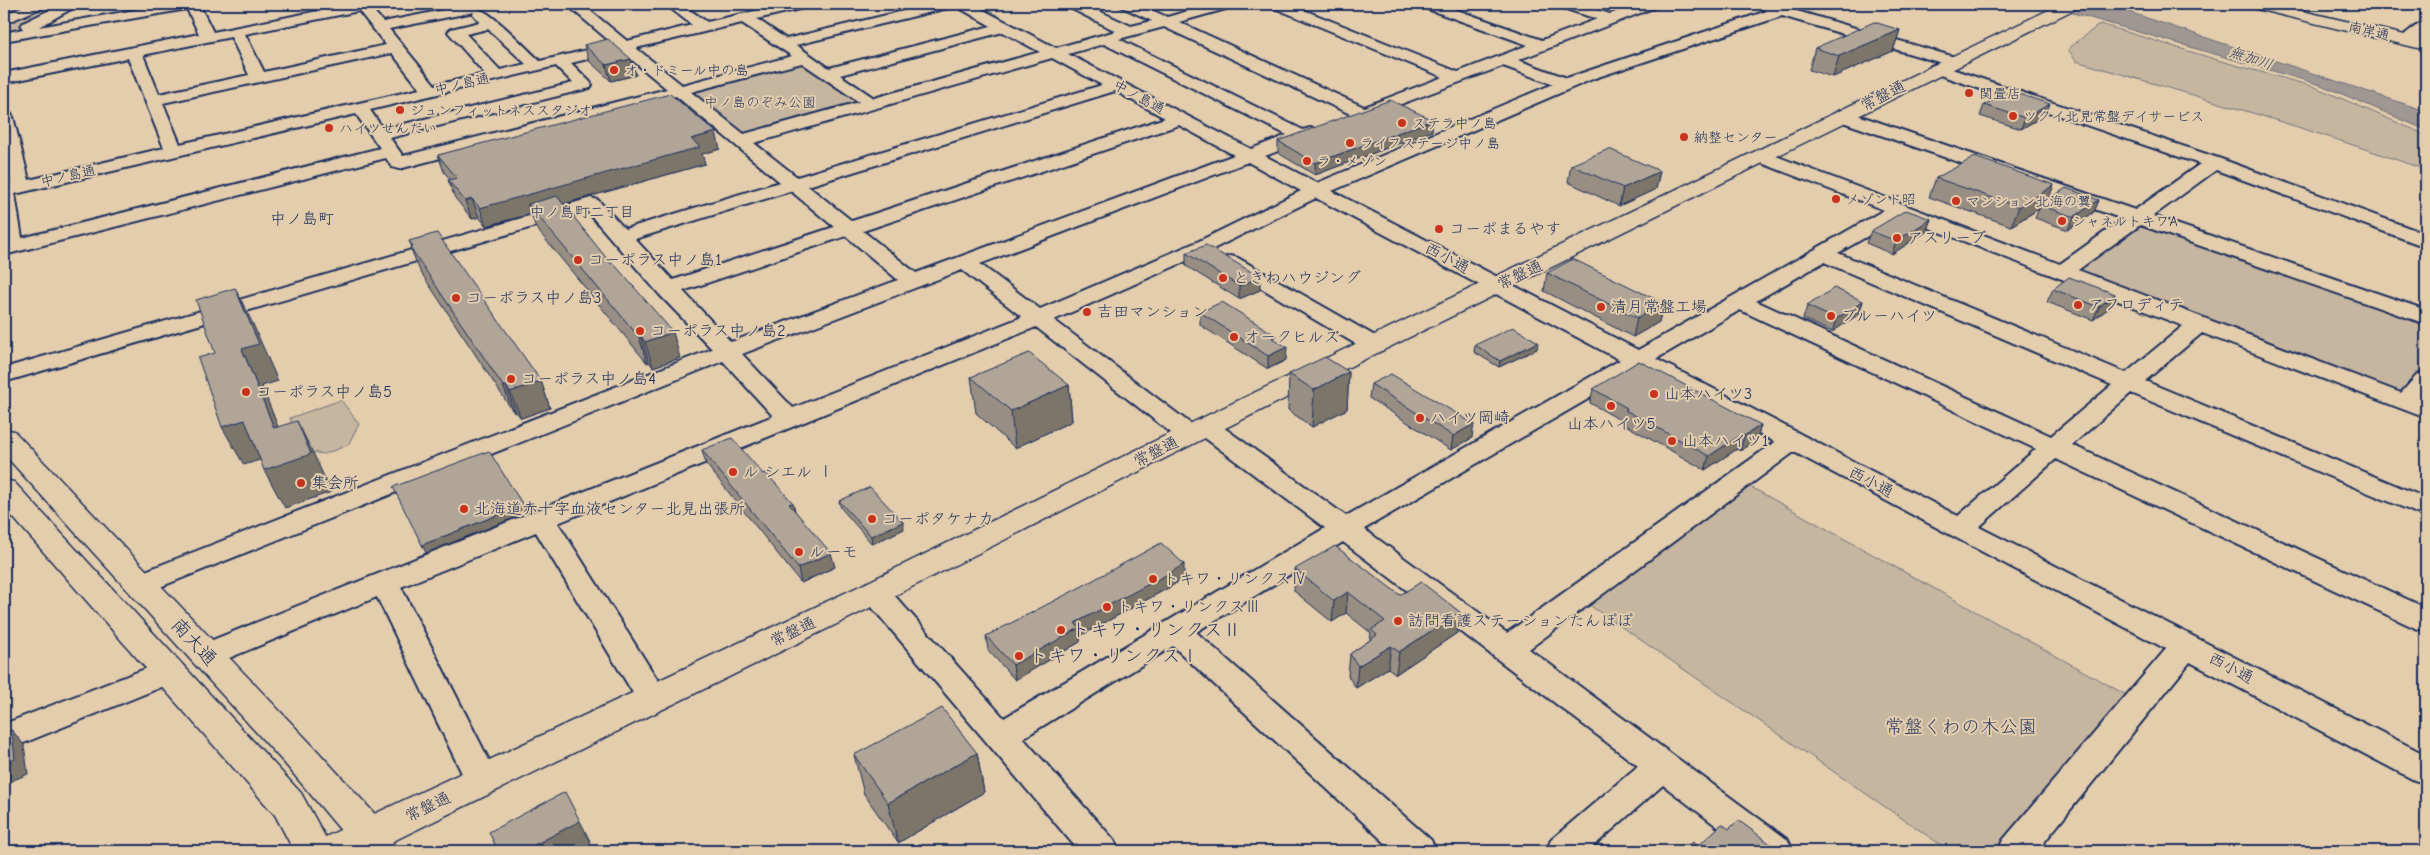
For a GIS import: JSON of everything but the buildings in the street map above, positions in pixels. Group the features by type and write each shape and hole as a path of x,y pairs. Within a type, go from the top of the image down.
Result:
{"main road":[{"name":"常盤通","path":"335,851 374,843 482,780 875,592 1198,431 1762,157 1944,65 2073,4"},
{"name":"南岸通","path":"2254,4 2426,45"},
{"name":"南大通","path":"4,437 206,655 374,843"},
{"path":"4,489 288,804 314,851"}],"street":[{"path":"4,20 38,4"},
{"path":"5,37 73,4"},
{"path":"5,37 192,4 208,37"},
{"path":"573,4 676,90 914,282"},
{"path":"672,4 704,27"},
{"name":"中ノ島通","path":"10,189 803,4"},
{"path":"783,44 950,4"},
{"name":"中ノ島通","path":"961,4 1318,190"},
{"path":"1073,4 1129,31"},
{"path":"1127,4 1364,113"},
{"path":"740,141 1228,4"},
{"path":"1277,4 1457,77"},
{"path":"1427,4 1541,45"},
{"path":"1566,4 1610,19"},
{"path":"140,584 726,351 1651,4"},
{"path":"1759,4 1944,65 2426,240"},
{"path":"4,78 236,31 319,9 368,5 379,27 431,91"},
{"path":"379,27 473,5 537,66"},
{"path":"206,655 1037,319 1204,246 1318,190 1568,84 1782,11"},
{"path":"744,17 872,104"},
{"path":"492,24 456,32 496,76"},
{"path":"2408,40 2426,26"},
{"path":"828,73 1005,27"},
{"path":"236,31 259,78"},
{"path":"1105,38 1302,136"},
{"path":"156,100 396,48"},
{"path":"134,52 156,100 174,151"},
{"path":"360,108 399,163 804,58"},
{"path":"1503,60 1568,84"},
{"path":"379,135 584,85 560,61"},
{"path":"620,237 1118,85"},
{"path":"1843,116 2426,317"},
{"path":"4,117 10,189 9,248 391,151"},
{"path":"668,289 847,228 1181,119"},
{"path":"1762,157 2416,407 2426,379"},
{"path":"2063,271 2214,163"},
{"name":"西小通","path":"1318,190 1793,441 2426,770"},
{"path":"4,374 591,204 790,420"},
{"path":"1000,736 1344,529 1900,210"},
{"path":"1204,246 1374,345"},
{"path":"1823,254 2426,508"},
{"path":"965,262 1037,319 1198,431 1344,529 1775,851"},
{"path":"1740,302 2426,620"},
{"path":"1960,528 2199,324"},
{"path":"1507,649 1793,441"},
{"path":"542,520 653,699"},
{"path":"385,584 482,780"},
{"path":"875,592 1101,851"},
{"path":"1176,631 1418,851"},
{"path":"2016,851 2187,645"},
{"path":"4,738 168,672"},
{"path":"1564,851 1662,766"}],"green space":[{"path":"42,4 68,4 4,35 4,22"},
{"path":"2100,24 2315,87 2426,135 2426,170 2296,126 2076,61 2068,49"},
{"name":"中ノ島のぞみ公園","path":"793,64 803,64 857,102 854,106 752,134 741,133 694,92 697,88"},
{"path":"2147,223 2426,322 2426,364 2400,397 2075,272"},
{"path":"341,400 359,424 348,445 325,454 301,451 290,418"},
{"name":"常盤くわの木公園","path":"1749,486 2130,697 1998,851 1950,851 1585,602"}],"water":[{"name":"無加川","path":"2042,4 2103,4 2123,10 2426,111 2426,130 2321,85"}],"place":[{"name":"オ・ドミール中の島","path":"614,70"},
{"name":"関畳店","path":"1969,93"},
{"name":"ジュンフィットネススタジオ","path":"400,110"},
{"name":"ツクイ北見常盤デイサービス","path":"2013,116"},
{"name":"ステラ中ノ島","path":"1402,123"},
{"name":"ハイツせんだい","path":"329,128"},
{"name":"納整センター","path":"1684,137"},
{"name":"ライフステージ中ノ島","path":"1350,143"},
{"name":"ラ・メゾン","path":"1307,161"},
{"name":"メゾンド昭","path":"1836,199"},
{"name":"マンション北海の翼","path":"1956,201"},
{"name":"シャネルトキワA","path":"2062,221"},
{"name":"コーポまるやす","path":"1439,229"},
{"name":"アスリーブ","path":"1897,238"},
{"name":"コーポラス中ノ島1","path":"578,260"},
{"name":"ときわハウジング","path":"1223,278"},
{"name":"コーポラス中ノ島3","path":"456,298"},
{"name":"アフロディテ","path":"2078,305"},
{"name":"清月常盤工場","path":"1601,307"},
{"name":"吉田マンション","path":"1087,312"},
{"name":"ブルーハイツ","path":"1831,316"},
{"name":"コーポラス中ノ島2","path":"640,331"},
{"name":"オークヒルズ","path":"1234,337"},
{"name":"コーポラス中ノ島4","path":"511,379"},
{"name":"コーポラス中ノ島5","path":"246,392"},
{"name":"山本ハイツ3","path":"1654,394"},
{"name":"山本ハイツ5","path":"1611,406"},
{"name":"ハイツ岡崎","path":"1420,418"},
{"name":"山本ハイツ1","path":"1672,441"},
{"name":"ル シエル Ⅰ","path":"733,472"},
{"name":"集会所","path":"301,483"},
{"name":"北海道赤十字血液センター北見出張所","path":"464,509"},
{"name":"コーポタケナカ","path":"872,519"},
{"name":"ルーモ","path":"799,552"},
{"name":"トキワ・リンクスⅣ","path":"1153,579"},
{"name":"トキワ・リンクスⅢ","path":"1107,607"},
{"name":"訪問看護ステーションたんぽぽ","path":"1398,621"},
{"name":"トキワ・リンクスⅡ","path":"1061,630"},
{"name":"トキワ・リンクスⅠ","path":"1019,656"}],"district":[{"name":"中ノ島町二丁目","path":"582,212"},
{"name":"中ノ島町","path":"302,219"}]}
